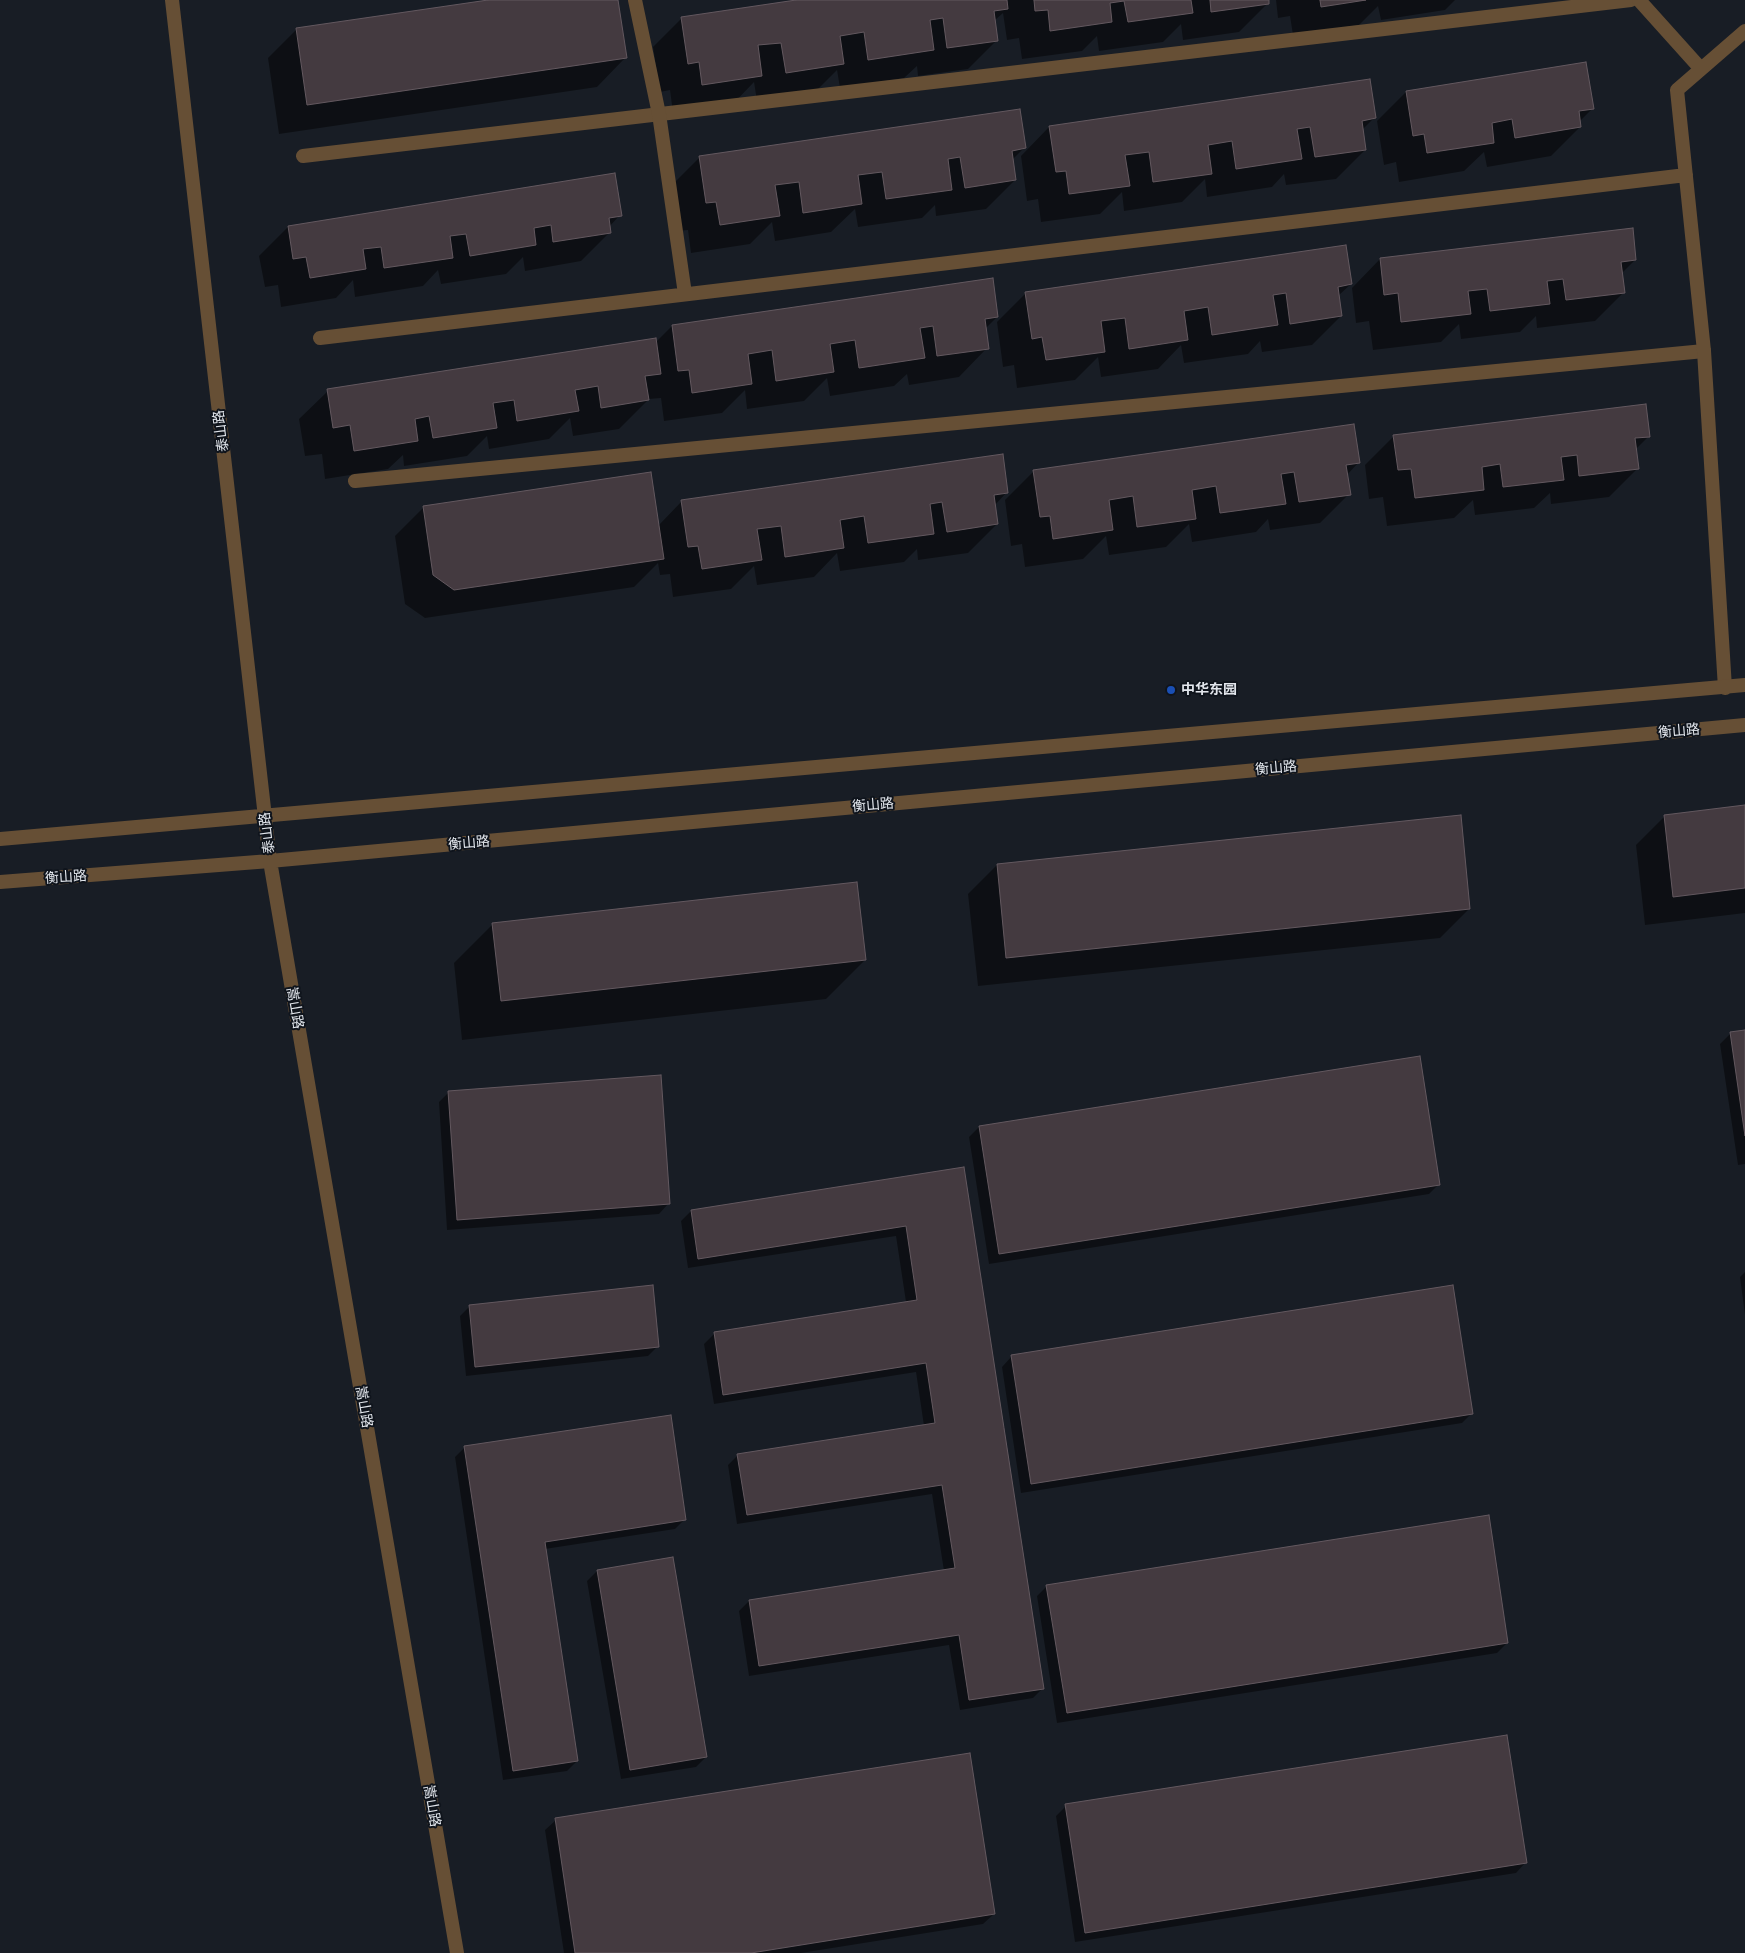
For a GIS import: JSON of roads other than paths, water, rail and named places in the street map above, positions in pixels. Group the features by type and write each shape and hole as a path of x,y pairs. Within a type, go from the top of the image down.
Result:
{"street":[{"name":"泰山路","path":"172,0 270,861"},
{"path":"634,0 659,114 685,294"},
{"path":"304,156 1631,0"},
{"path":"1639,0 1701,69"},
{"path":"1725,688 1704,351 1678,90 1745,30"},
{"path":"320,338 1686,175"},
{"path":"355,481 1704,351"},
{"path":"0,839 1745,685"},
{"name":"衡山路","path":"0,882 270,861 1745,725"},
{"name":"嵩山路","path":"270,861 457,1953"}],"place":[{"name":"中华东园","path":"1171,690"}]}
